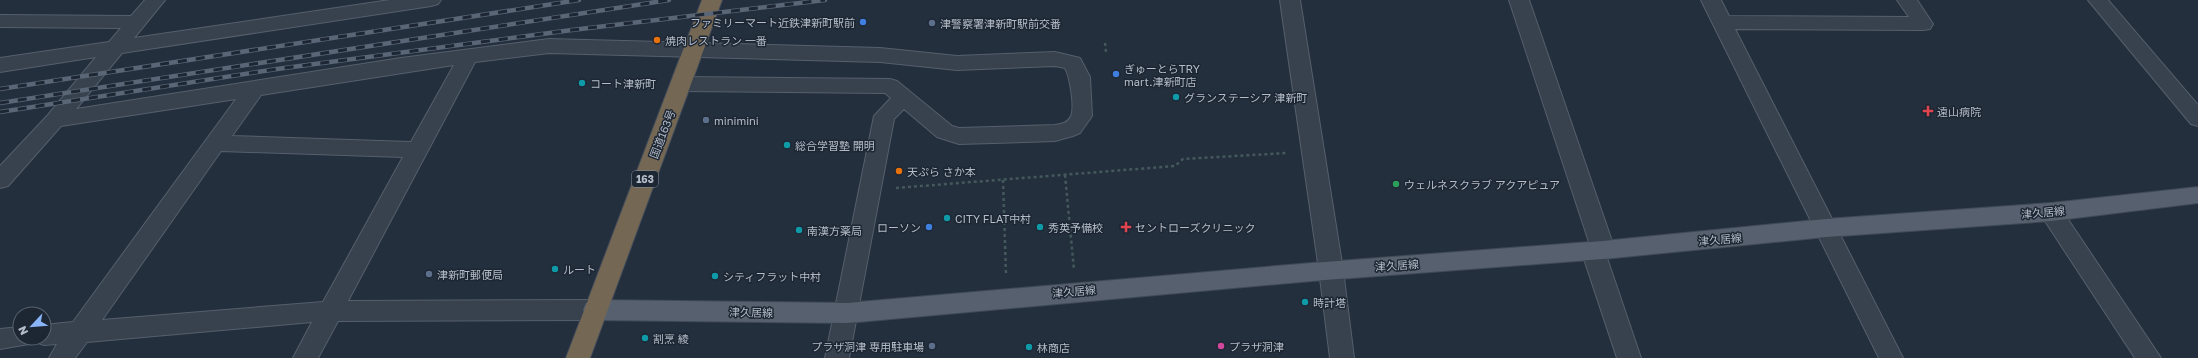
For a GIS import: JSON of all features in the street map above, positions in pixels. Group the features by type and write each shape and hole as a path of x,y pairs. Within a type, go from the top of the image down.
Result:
{"highway":[{"name":"国道163号","path":"578,358 712,0"}],"main road":[{"name":"津久居線","path":"595,310 847,313 1076,291 1598,250 1826,228 2051,212 2198,195"}],"street":[{"path":"0,180 55,120 155,0"},
{"path":"0,65 431,0"},
{"path":"1290,0 1314,152 1342,358"},
{"path":"1519,0 1598,250 1628,358"},
{"path":"1712,0 1891,358"},
{"path":"1722,22 1923,24 1907,0"},
{"path":"2098,0 2198,120"},
{"path":"0,21 136,22"},
{"path":"55,120 401,65 549,46 880,55 957,63 1055,59 1072,63 1080,77 1082,116 1073,128 1055,133 959,136 945,132 904,96 890,86 681,84"},
{"path":"305,358 468,57"},
{"path":"61,358 254,89"},
{"path":"837,358 842,326 847,313 872,190 884,116 904,96"},
{"path":"215,143 418,150"},
{"path":"2051,212 2149,358"},
{"path":"52,334 331,310 595,310"},
{"path":"0,339 12,338"}],"path":[{"path":"1105,43 1106,52"},
{"path":"872,190 1175,166 1183,159 1314,152"},
{"path":"1065,175 1076,291"},
{"path":"1003,180 1007,297"}],"railway":[{"path":"0,89 579,0"},
{"path":"0,103 669,0"},
{"path":"0,112 277,69 572,30 825,0"}],"place":[{"name":"ファミリーマート近鉄津新町駅前","path":"863,22"},
{"name":"津警察署津新町駅前交番","path":"932,23"},
{"name":"焼肉レストラン 一番","path":"657,40"},
{"name":"ぎゅーとらTRY mart.津新町店","path":"1116,74"},
{"name":"コート津新町","path":"582,83"},
{"name":"グランステーシア 津新町","path":"1176,97"},
{"name":"遠山病院","path":"1928,111"},
{"name":"minimini","path":"706,120"},
{"name":"総合学習塾 開明","path":"787,145"},
{"name":"天ぷら さか本","path":"899,171"},
{"name":"ウェルネスクラブ アクアピュア","path":"1396,184"},
{"name":"CITY FLAT中村","path":"947,218"},
{"name":"ローソン","path":"929,227"},
{"name":"秀英予備校","path":"1040,227"},
{"name":"セントローズクリニック","path":"1126,227"},
{"name":"南漢方薬局","path":"799,230"},
{"name":"ルート","path":"555,269"},
{"name":"津新町郵便局","path":"429,274"},
{"name":"シティフラット中村","path":"715,276"},
{"name":"時計塔","path":"1305,302"},
{"name":"割烹 綾","path":"645,338"},
{"name":"プラザ洞津 専用駐車場","path":"932,346"},
{"name":"プラザ洞津","path":"1221,346"},
{"name":"林商店","path":"1029,347"}]}
